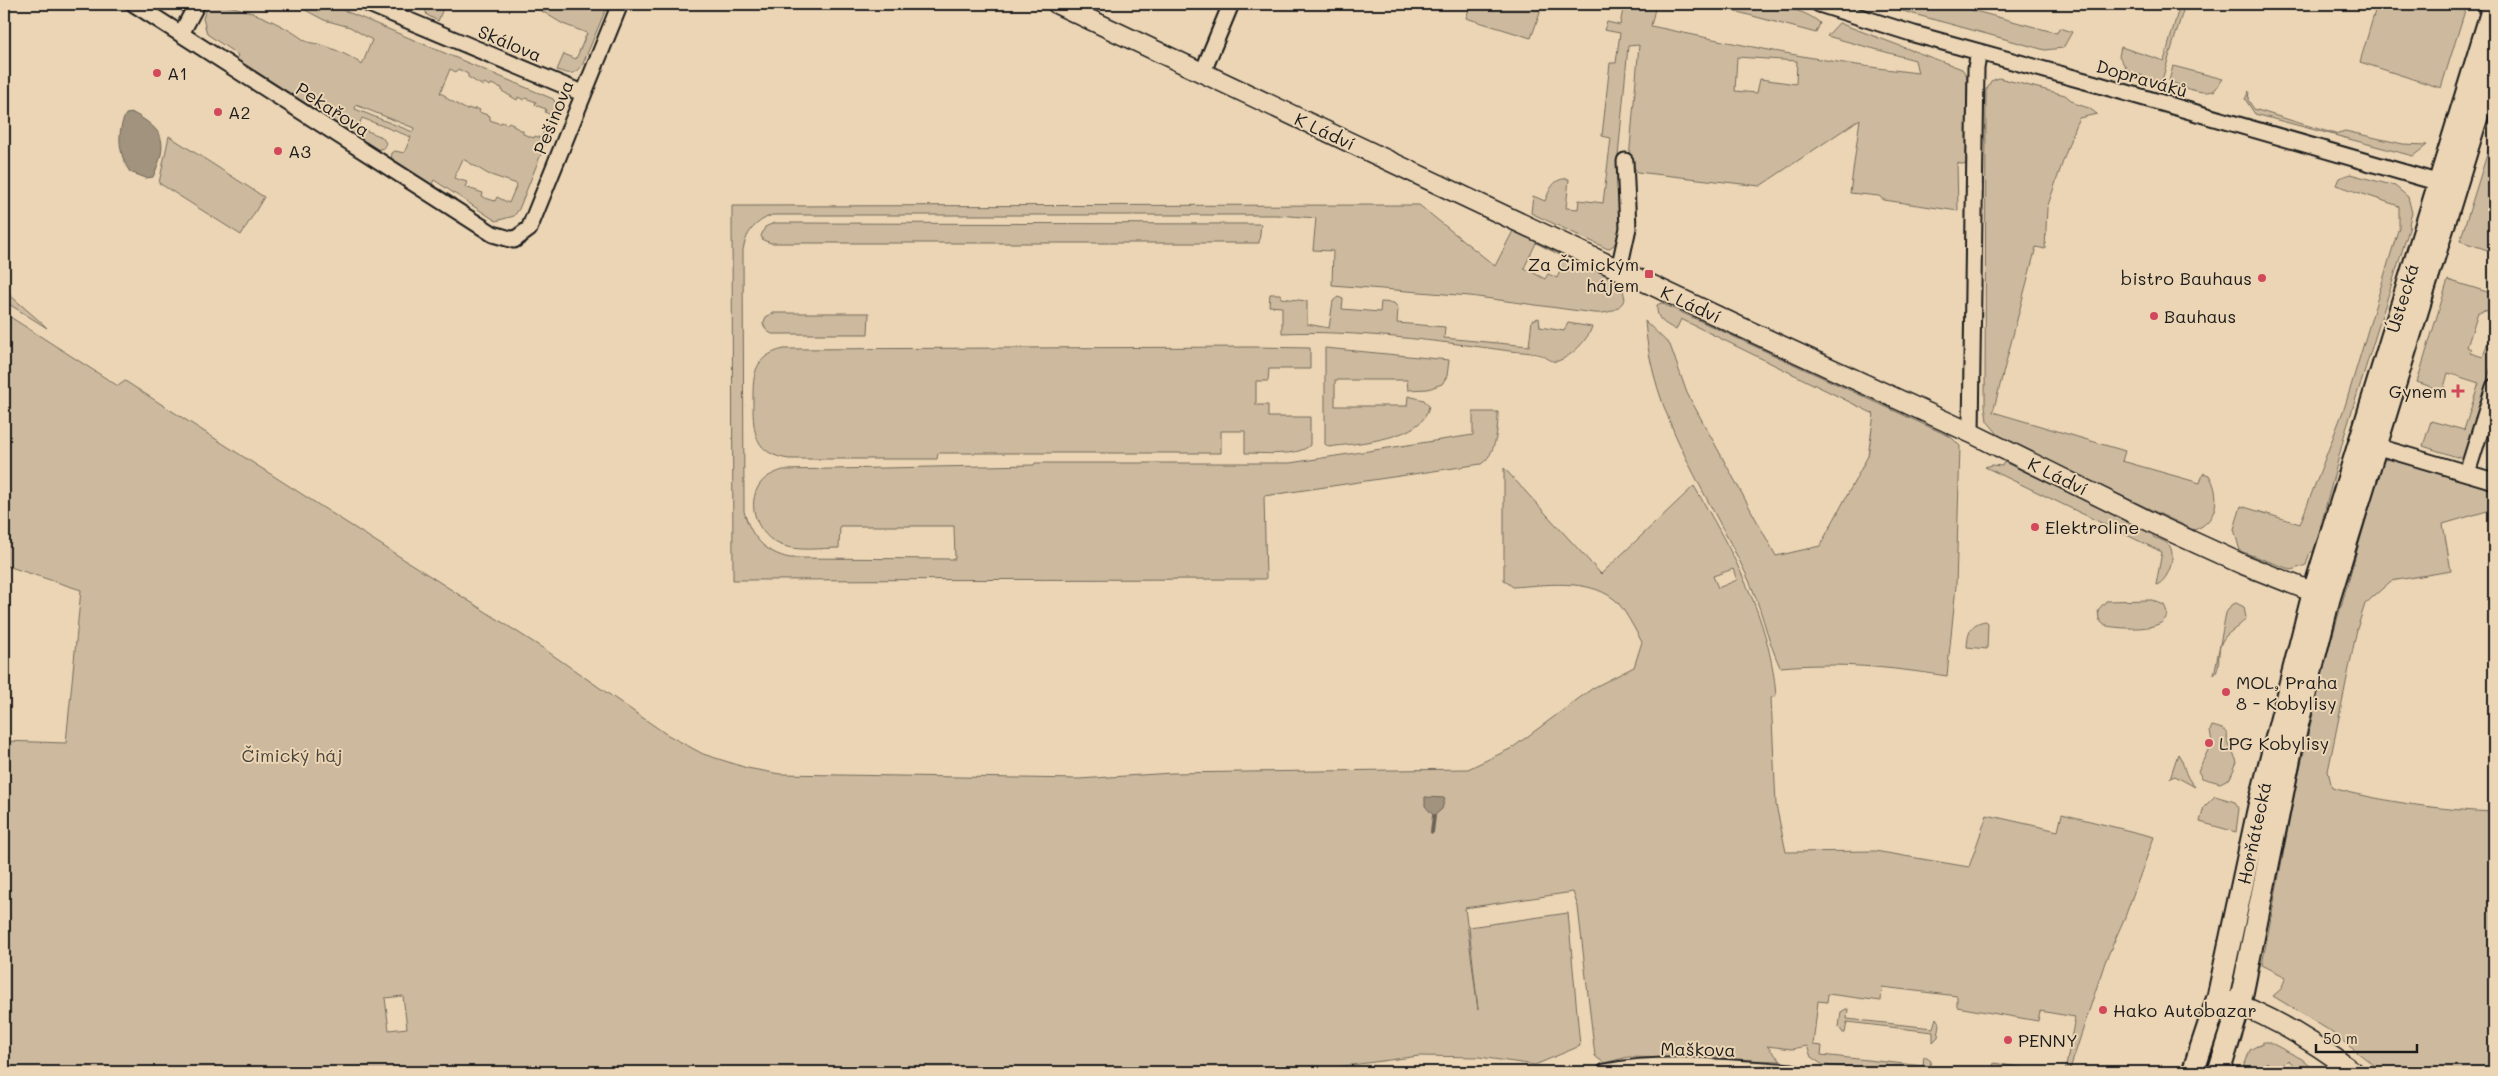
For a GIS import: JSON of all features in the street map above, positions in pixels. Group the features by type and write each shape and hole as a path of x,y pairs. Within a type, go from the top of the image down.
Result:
{"main road":[{"name":"Ústecká","path":"2321,596 2375,446 2447,185 2494,4"},
{"name":"Ústecká","path":"2321,596 2447,185 2494,61"},
{"name":"Horňátecká","path":"2193,1072 2218,997 2259,806 2321,596"},
{"name":"Horňátecká","path":"2220,1072 2240,1004 2321,596"}],"street":[{"name":"Pekařova","path":"134,4 493,234 514,240"},
{"path":"181,34 197,4"},
{"name":"Skálova","path":"369,4 405,11 582,93"},
{"name":"Pešinova","path":"514,240 528,229 620,4"},
{"name":"K Ládví","path":"1057,4 1619,270 1971,433 2163,528 2321,596"},
{"path":"1202,74 1231,4"},
{"name":"Dopraváků","path":"1819,4 1914,34 2447,185"},
{"path":"1971,433 1976,68 1979,52"},
{"path":"1619,270 1628,228 1625,161"},
{"path":"2467,473 2494,387"},
{"path":"2375,446 2494,481"},
{"path":"2218,997 2240,1004 2300,1035 2354,1072"},
{"name":"Maškova","path":"1605,1072 1622,1069 1709,1066 1792,1072"}],"green space":[{"path":"209,4 234,7 272,21 306,41 323,45 342,53 362,65 372,40 350,27 324,20 294,4 329,4 553,99 559,109 519,209 514,216 496,221 434,180 432,184 456,199 456,201 391,160 392,153 395,151 404,153 411,137 362,118 358,127 382,137 386,143 384,148 376,150 236,59 238,55 207,34 203,18","holes":["450,69 456,72 458,69 483,86 484,83 502,88 502,91 517,100 518,97 524,100 525,98 536,102 535,105 546,109 545,112 551,115 541,138 535,136 534,138 523,134 523,131 509,122 507,124 501,122 500,124 490,120 490,116 479,112 480,110 475,108 474,110 468,108 467,110 446,98 446,96 440,93","356,105 414,128 413,132 355,109","463,159 488,174 517,184 509,203 497,197 495,201 482,197 483,193 465,187 467,182 454,178"]},
{"path":"423,4 444,6 438,21 427,15"},
{"path":"521,4 608,4 582,66 577,71 571,73 557,70 564,54 576,59 587,33 563,24 540,10"},
{"path":"1471,4 1538,4 1540,13 1531,38 1466,18"},
{"path":"1607,4 1656,4 1651,26 1817,59 1918,73 1915,60 1827,36 1839,23 1962,69 1967,76 1966,165 1957,163 1958,211 1884,200 1879,196 1850,193 1860,119 1760,186 1637,172 1629,159 1639,45 1628,46 1618,157 1623,227 1614,245 1608,249 1531,213 1533,196 1545,201 1553,185 1564,179 1569,179 1566,208 1578,209 1579,200 1603,203 1611,138 1602,136 1610,63 1616,63 1620,33 1604,30 1607,22 1620,25 1623,9 1607,6","holes":["1737,57 1797,61 1796,84 1760,79 1757,93 1735,91"]},
{"path":"1708,4 1752,4 1782,7 1796,10 1820,23 1816,33"},
{"path":"1877,4 1949,4 2057,33 2059,28 2072,32 2063,48 2045,50"},
{"path":"2180,4 2185,4 2162,80 2158,81 2125,70 2126,68 2119,56 2121,47 2164,61"},
{"path":"2377,4 2467,4 2441,88 2360,62"},
{"path":"2173,66 2223,79 2214,91 2196,91 2169,81"},
{"path":"1999,78 2065,95 2076,104 2089,108 2097,114 2079,118 2075,126 2047,208 2045,249 2036,247 1993,412 2125,451 2122,461 2200,483 2203,473 2209,475 2215,491 2215,507 2208,521 2194,530 2002,439 1987,421 1985,405 1986,90 1991,81"},
{"path":"2249,91 2248,100 2254,109 2335,134 2345,131 2403,144 2427,145 2413,156 2255,114 2245,99"},
{"path":"2494,132 2494,187 2491,193 2494,194 2494,252 2460,241"},
{"path":"169,136 264,197 241,235 159,183"},
{"path":"2350,174 2395,186 2408,197 2412,213 2410,226 2345,433 2314,552 2310,552 2306,565 2292,570 2240,551 2234,529 2241,506 2300,524 2345,406 2399,227 2399,206 2336,185 2339,178"},
{"path":"1419,205 1495,266 1514,229 1621,281 1625,299 1612,311 1594,313 1470,296 1332,285 1333,251 1313,250 1316,218 1277,215 772,215 752,228 746,238 743,250 744,511 755,536 766,548 781,556 790,558 955,559 954,526 840,526 839,548 802,549 788,547 773,541 766,535 756,519 754,501 762,481 770,475 783,470 1034,465 1035,463 1290,463 1473,435 1473,412 1498,412 1497,426 1493,448 1486,460 1481,464 1264,496 1266,579 733,580 732,206","holes":["1536,243 1562,256 1557,267 1561,269 1557,278 1548,274 1545,279 1524,268"]},
{"path":"774,223 1261,224 1259,243 771,243 763,240 761,236 765,227"},
{"path":"2448,280 2494,294 2494,313 2483,310 2478,312 2467,347 2471,349 2470,353 2483,357 2494,323 2494,358 2463,459 2423,446 2431,421 2464,430 2479,383 2448,373 2443,391 2417,382"},
{"path":"4,290 43,324 47,328 4,301"},
{"path":"1270,294 1281,294 1281,298 1307,301 1307,324 1329,328 1333,301 1338,297 1343,299 1342,309 1380,312 1381,302 1394,303 1398,308 1397,323 1445,327 1444,338 1529,346 1532,320 1539,318 1540,327 1564,331 1568,323 1592,327 1587,338 1574,352 1563,359 1553,361 1533,353 1425,340 1338,333 1282,333 1282,307 1269,306"},
{"path":"1661,303 1951,437 1960,446 1956,586 1947,676 1864,666 1780,667 1751,585 1698,483 1669,421 1649,355 1645,321 1670,345 1687,393 1776,556 1820,546 1868,456 1874,414 1681,319 1676,330 1659,318 1657,305"},
{"name":"Čimický háj","path":"4,313 118,386 125,381 544,649 666,734 703,754 747,768 780,774 1079,779 1172,773 1468,769 1512,748 1593,688 1634,667 1642,642 1622,607 1603,592 1579,585 1565,584 1513,587 1504,580 1504,468 1601,574 1694,486 1735,560 1747,586 1766,639 1776,695 1771,698 1776,805 1786,852 1875,851 1969,867 1987,815 2058,831 2062,814 2154,837 2125,917 2105,962 2069,1072 2065,1072 2075,1017 2040,1011 2038,1021 1957,1007 1957,996 1882,987 1881,1001 1828,994 1827,1002 1818,1001 1813,1045 1822,1046 1821,1055 1923,1066 1924,1056 1931,1061 1929,1072 1895,1072 1823,1065 1811,1057 1807,1046 1792,1049 1767,1046 1781,1061 1628,1057 1604,1063 1595,1056 1578,907 1573,892 1465,908 1478,1010 1469,927 1568,913 1580,1046 1535,1065 1479,1057 1419,1056 1299,1072 4,1072 4,741 66,743 81,590 4,565","holes":["1733,569 1737,580 1718,588 1713,576","403,996 407,1028 389,1030 385,998"]},
{"path":"773,313 869,313 868,334 772,334 767,331 763,324 766,317"},
{"path":"1310,348 1310,369 1269,369 1268,381 1256,381 1256,405 1268,405 1268,417 1310,417 1310,445 1305,449 1279,454 1245,453 1245,431 1221,431 1221,453 938,453 937,459 789,459 769,452 763,447 755,433 753,385 756,369 760,362 773,352 784,349"},
{"path":"1325,348 1449,360 1447,376 1442,384 1428,389 1408,390 1407,380 1335,380 1335,406 1407,406 1408,396 1424,400 1429,406 1425,417 1415,426 1402,433 1387,438 1329,447 1325,444"},
{"path":"2395,459 2494,490 2494,509 2443,524 2451,571 2391,581 2365,604 2357,629 2328,771 2332,788 2352,793 2413,805 2494,812 2494,1072 2383,1072 2327,1029 2273,996 2281,989 2286,977 2262,965 2297,781 2327,655 2383,460"},
{"path":"2004,462 2155,533 2153,537 2168,544 2172,554 2172,561 2164,579 2156,585 2162,552 1985,467 1992,465 2002,466"},
{"path":"2152,600 2164,605 2167,614 2164,621 2157,625 2136,628 2114,627 2104,625 2099,619 2098,610 2106,601"},
{"path":"2236,603 2244,607 2246,618 2222,641 2217,670 2214,675 2226,613 2231,605"},
{"path":"1986,621 1988,623 1987,649 1967,647 1968,637 1973,626"},
{"path":"2212,726 2226,732 2229,747 2237,762 2230,778 2220,783 2202,778 2198,771 2212,742 2210,731"},
{"path":"2178,754 2188,777 2195,787 2175,776 2170,778"},
{"path":"2215,796 2235,802 2239,808 2236,832 2200,822 2204,807"},
{"path":"1848,1009 1847,1019 1933,1028 1936,1018 1940,1024 1938,1037 1933,1042 1933,1032 1847,1022 1845,1033 1843,1033 1839,1027 1841,1012"},
{"path":"2264,1042 2269,1042 2302,1059 2317,1072 2302,1072 2288,1060 2277,1071 2267,1062 2258,1072 2242,1072 2250,1050"},
{"path":"1994,1063 2046,1072 1992,1072"}],"shaded area":[{"path":"133,113 152,126 158,132 161,139 161,155 153,177 146,178 130,172 123,159 120,144 121,128 126,114"},
{"path":"1425,797 1445,798 1442,809 1434,816 1425,806"}],"waterway":[{"path":"1432,832 1434,816"}],"place":[{"name":"A1","path":"157,73"},
{"name":"A2","path":"218,112"},
{"name":"A3","path":"278,151"},
{"name":"Za Čimickým hájem","path":"1649,274"},
{"name":"bistro Bauhaus","path":"2262,278"},
{"name":"Bauhaus","path":"2154,316"},
{"name":"Gynem","path":"2458,391"},
{"name":"Elektroline","path":"2035,527"},
{"name":"MOL, Praha 8 - Kobylisy","path":"2226,692"},
{"name":"LPG Kobylisy","path":"2209,743"},
{"name":"Hako Autobazar","path":"2103,1010"},
{"name":"PENNY","path":"2008,1040"}]}
